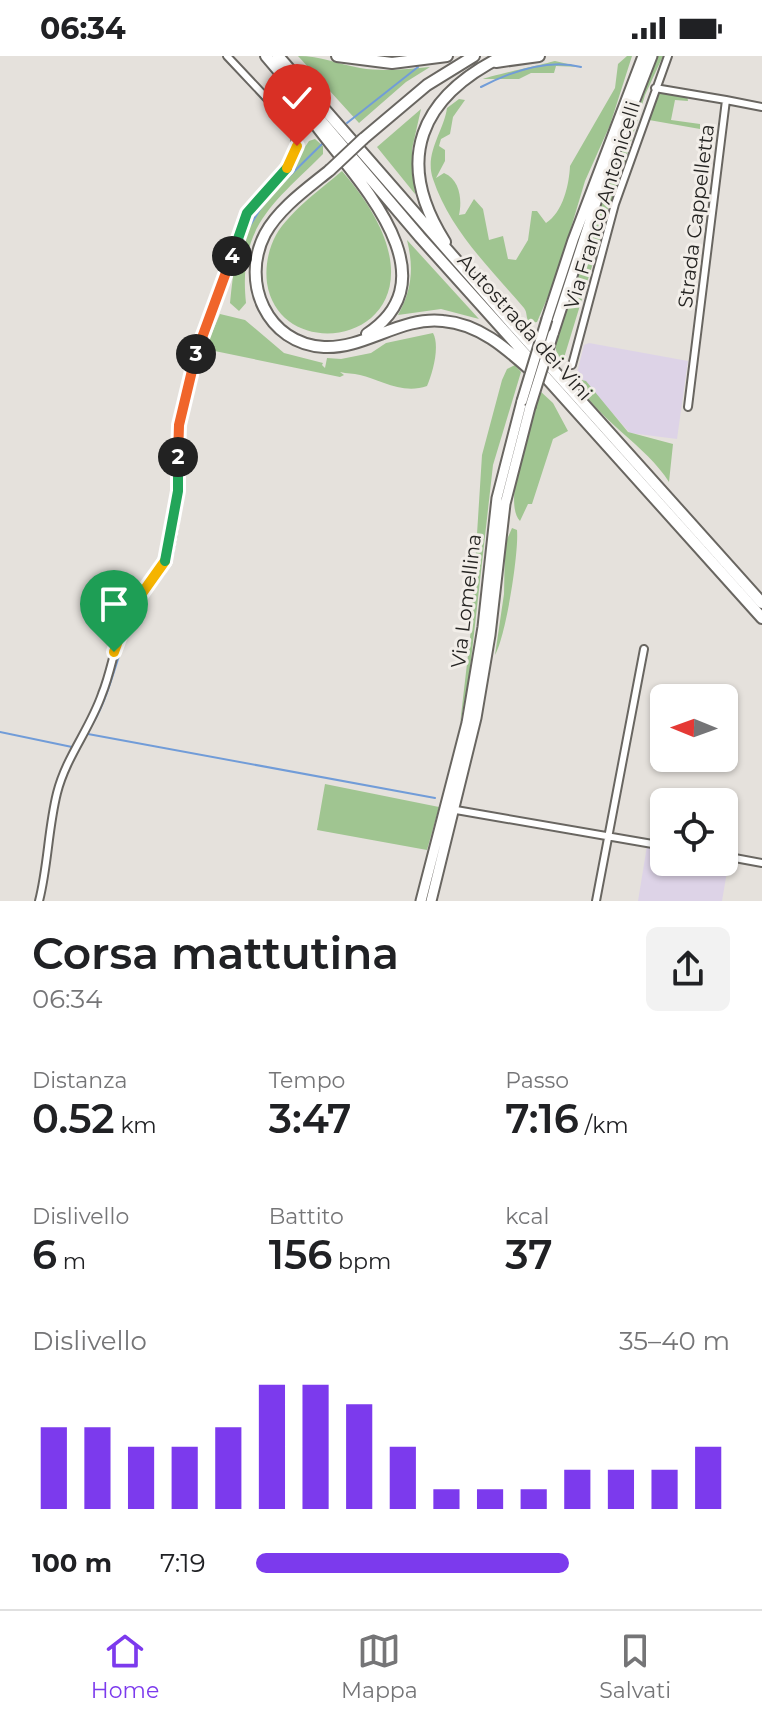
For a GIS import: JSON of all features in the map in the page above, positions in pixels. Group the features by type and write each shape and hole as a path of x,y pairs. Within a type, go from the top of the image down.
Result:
{"highway":[{"path":"337,56 392,63 447,56"},
{"path":"474,56 427,85 296,198 266,232 255,262 256,292 263,310 290,337 313,346 349,344 423,321 461,324 498,342 582,418"},
{"path":"456,68 503,56"},
{"path":"512,324 444,240 423,198 418,179 418,153 430,116 462,78 493,59 539,56"},
{"path":"271,57 361,181 394,235 401,274 393,304 379,326 349,344"},
{"name":"Autostrada dei Vini","path":"271,57 762,603"},
{"name":"Autostrada dei Vini","path":"271,57 420,237 762,618"}],"main road":[{"path":"526,404 547,319 643,56"},
{"path":"526,404 553,334 590,218 652,56"},
{"name":"Via Lomellina","path":"454,807 478,661 497,498 526,404"},
{"path":"421,901 454,807"},
{"path":"431,901 454,807"}],"street":[{"path":"39,901 62,775 102,694 128,613 163,569 169,550 178,491 179,425 189,373 222,291 247,213 286,169 297,146 291,124 227,56"},
{"name":"Via Franco Antonicelli","path":"572,365 615,204 668,56"},
{"name":"Strada Cappelletta","path":"655,88 726,100 688,407"},
{"path":"726,100 762,107"},
{"path":"596,901 644,649"},
{"path":"454,807 650,844"},
{"path":"738,859 762,863"}],"shaded area":[{"path":"589,343 688,361 677,439 630,433 577,373 584,345"},
{"path":"647,846 650,847 650,876 726,876 722,901 638,901"}],"green space":[{"path":"298,56 369,69 430,67 406,82 359,123"},
{"path":"627,56 632,56 610,125 585,181 556,278 537,322 530,323 524,308 484,263 440,198 433,179 431,160 447,108 459,99 465,100 453,117 450,134 441,139 439,146 445,150 445,161 436,178 444,173 454,181 460,198 459,215 465,214 474,199 483,209 489,240 503,236 508,259 516,260 528,240 532,211 537,211 546,223 561,205 570,166 615,88 618,64"},
{"path":"657,56 663,56 645,95 614,197 604,216 600,240 563,361 559,361 555,346 598,208"},
{"path":"555,61 581,67 556,66 554,73 531,73 519,79 483,79 494,76"},
{"path":"659,90 687,95 688,101 675,100 671,120 700,124 700,129 649,120"},
{"path":"421,109 412,149 415,194 377,147"},
{"path":"315,139 323,146 323,154 275,203 254,235 245,277 246,303 239,311 230,303 236,259 246,227 264,198 309,141"},
{"path":"342,171 379,226 391,270 383,303 362,324 334,333 305,329 280,313 267,283 269,253 276,235 290,217"},
{"path":"407,240 479,319 441,309 398,315 410,279 411,260"},
{"path":"220,314 245,320 284,353 323,363 325,368 327,358 341,359 371,353 386,343 433,333 436,352 433,367 427,386 409,389 357,374 340,372 344,375 340,377 205,349"},
{"path":"515,365 521,372 493,465 469,678 460,724 471,629 482,455 502,380 507,369"},
{"path":"574,378 586,381 628,432 673,444 669,482 648,456 583,393"},
{"path":"540,391 553,403 568,431 553,439 532,504 528,504 520,521 515,511 516,478"},
{"path":"512,528 517,530 514,574 495,655 504,594 505,544"},
{"path":"325,784 439,807 427,850 317,830"}],"waterway":[{"path":"481,87 504,76 543,65 581,67"},
{"path":"347,123 418,67"},
{"path":"204,348 246,232 267,198 322,144"},
{"path":"139,605 164,574 173,555 183,490 182,422 200,354"},
{"path":"87,733 102,706 133,619"},
{"path":"0,732 72,747"},
{"path":"88,734 435,798"}],"route":[{"path":"114,652 128,613 163,569 169,550 178,491 179,425 189,373 222,291 239,231 247,213 286,169 297,146"}]}
